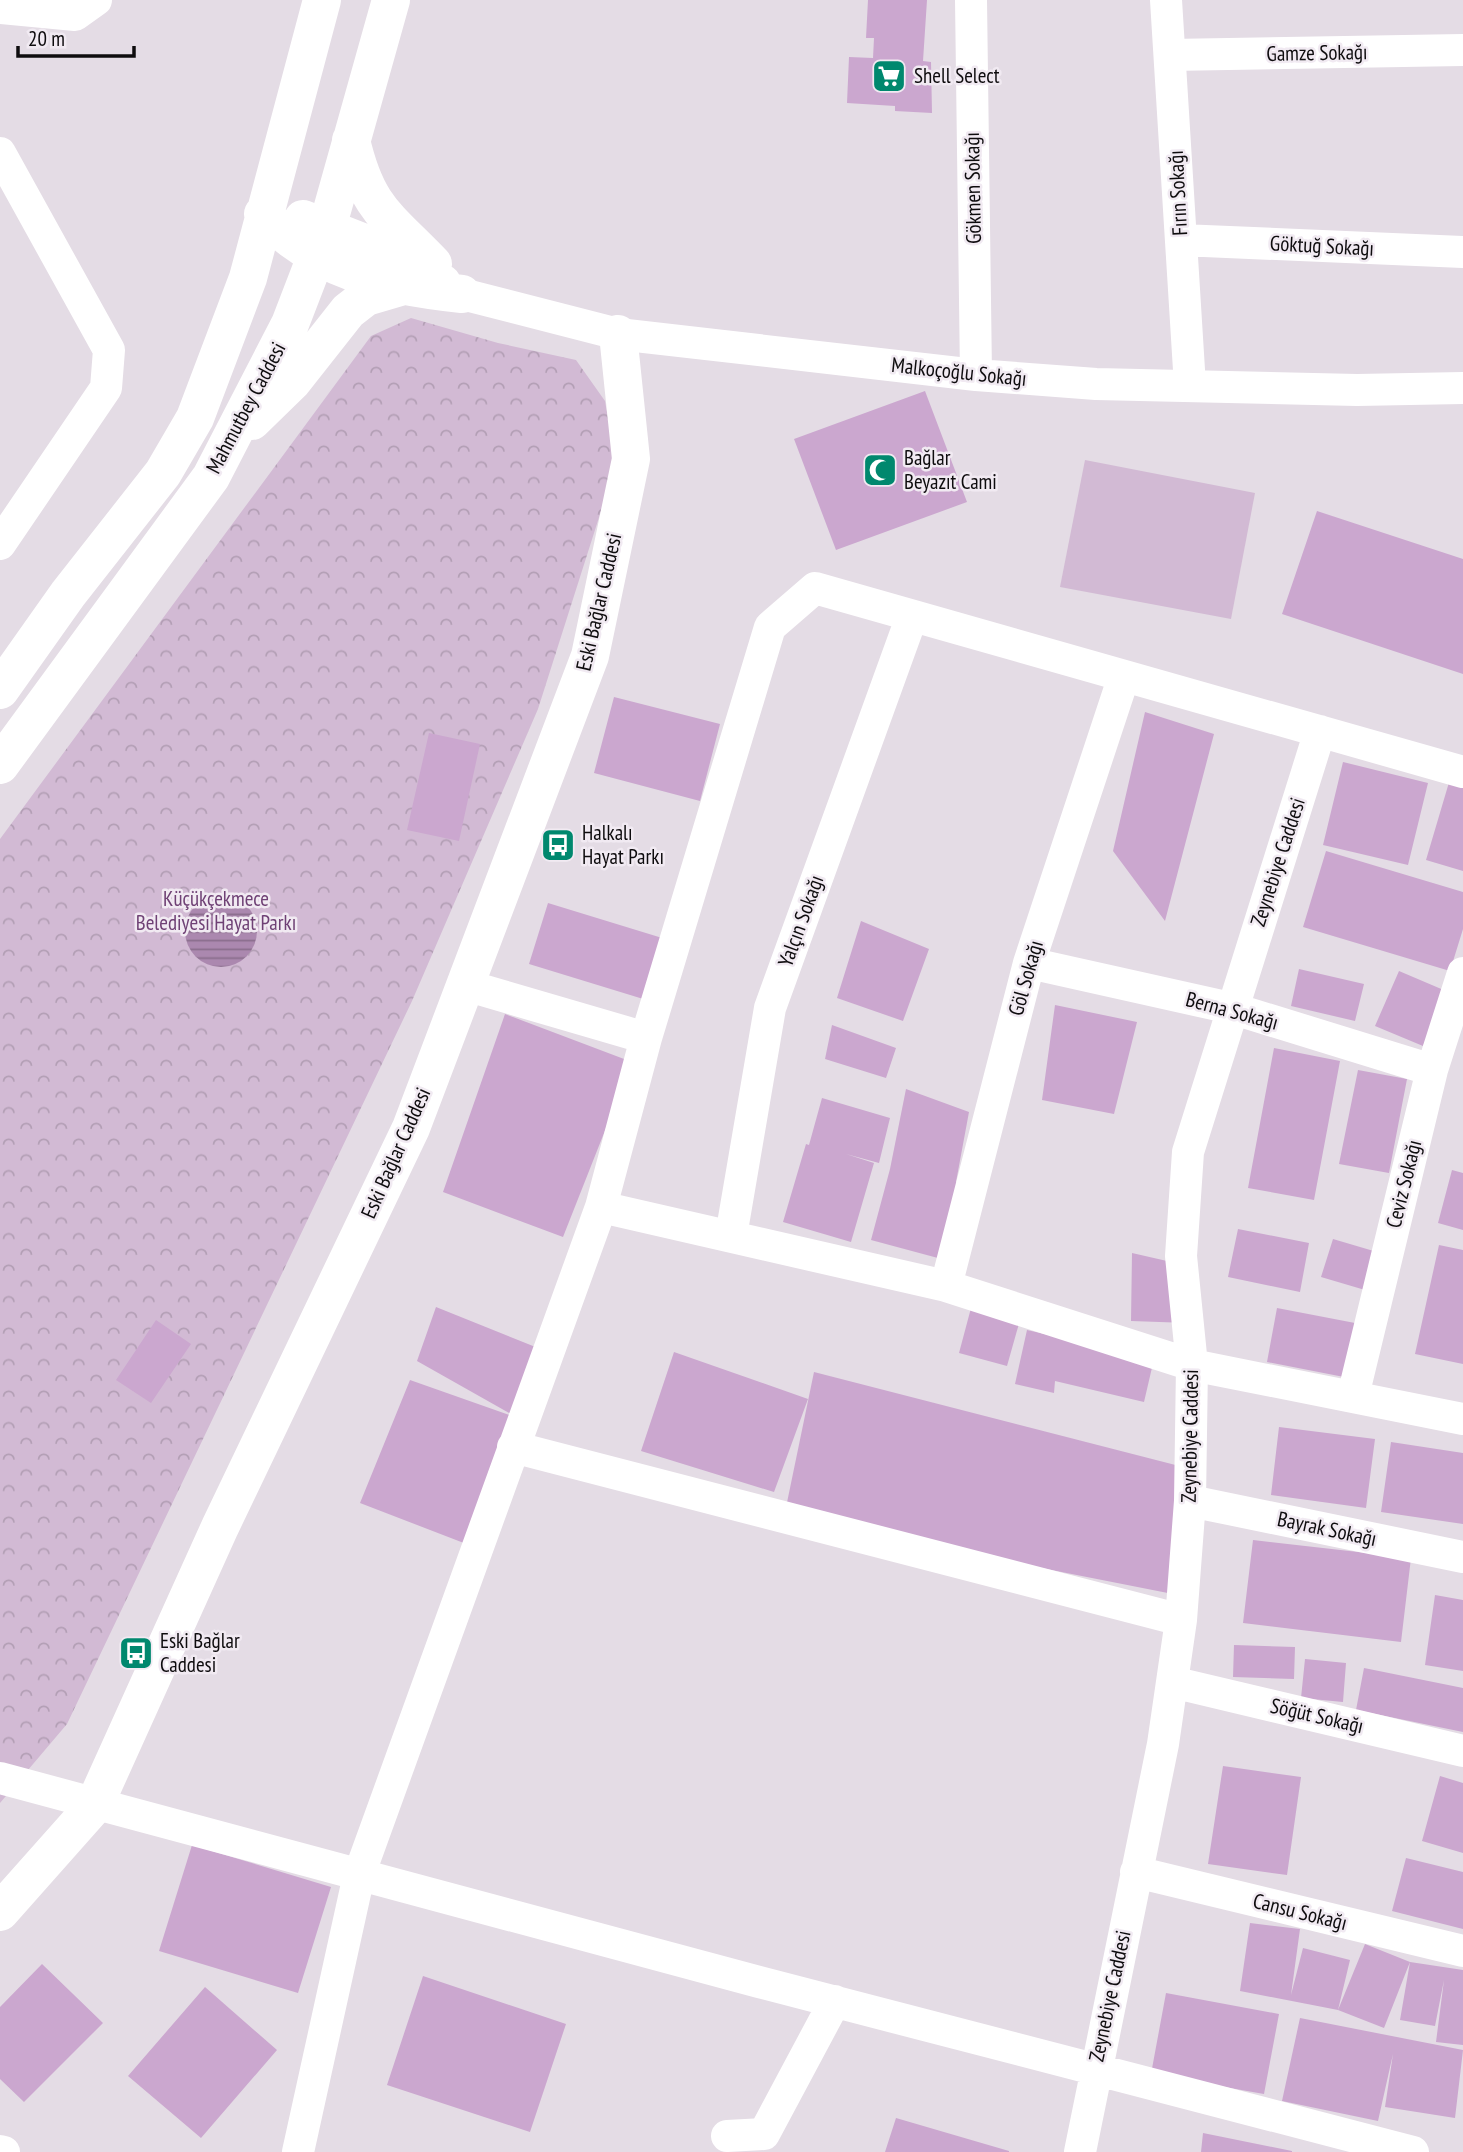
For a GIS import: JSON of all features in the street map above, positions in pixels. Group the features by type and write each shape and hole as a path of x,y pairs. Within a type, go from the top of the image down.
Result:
{"main road":[{"name":"Mahmutbey Caddesi","path":"0,690 68,594 163,473 195,418 248,278 322,0"},
{"name":"Mahmutbey Caddesi","path":"0,765 211,477 228,446 290,324 322,241 391,0"},
{"path":"351,140 368,196 388,220 462,294"},
{"path":"263,214 283,235 367,244 462,294"},
{"path":"322,241 357,275 400,287 462,294"},
{"path":"228,446 292,382 348,312 366,297 400,287"},
{"name":"Eski Bağlar Caddesi","path":"0,1912 94,1806 220,1527 411,1128 590,656 631,459 618,334"}],"street":[{"path":"0,8 75,15 96,0"},
{"name":"Gökmen Sokağı","path":"971,0 976,375"},
{"name":"Fırın Sokağı","path":"1166,0 1190,386"},
{"name":"Gamze Sokağı","path":"1171,55 1463,50"},
{"path":"0,153 110,349 106,388 1,540"},
{"name":"Göktuğ Sokağı","path":"1181,240 1463,252"},
{"name":"Malkoçoğlu Sokağı","path":"462,294 618,334 976,375 1096,384 1357,390 1463,388"},
{"path":"299,2152 359,1875 601,1207 646,1038 770,627 815,588 1463,772"},
{"name":"Yalçın Sokağı","path":"731,1236 770,1008 912,616"},
{"name":"Göl Sokağı","path":"946,1286 1029,963 1124,676"},
{"name":"Zeynebiye Caddesi","path":"1080,2152 1163,1744 1181,1620 1190,1501 1192,1365 1181,1256 1188,1152 1320,731"},
{"name":"Berna Sokağı","path":"1029,963 1231,1008 1432,1070"},
{"name":"Ceviz Sokağı","path":"1353,1396 1432,1070 1463,973"},
{"path":"465,985 646,1038"},
{"path":"601,1207 946,1286 1192,1365 1463,1419"},
{"path":"513,1447 1181,1620"},
{"name":"Bayrak Sokağı","path":"1190,1501 1463,1557"},
{"name":"Söğüt Sokağı","path":"1172,1682 1463,1751"},
{"path":"0,1778 27,1783 94,1806 1413,2152"},
{"name":"Cansu Sokağı","path":"1136,1872 1463,1951"},
{"path":"727,2136 764,2134 835,2001"}],"green space":[{"name":"Küçükçekmece Belediyesi Hayat Parkı","path":"411,318 498,343 576,360 605,401 616,464 538,709 412,1001 67,1724 0,1803 0,839 371,336"},
{"path":"1085,460 1255,493 1231,619 1060,587"}],"shaded area":[{"path":"221,895 235,898 247,905 254,917 257,931 254,945 247,957 235,964 221,967 207,964 195,957 188,945 185,931 188,917 195,905 207,898"}],"building":[{"path":"868,0 927,0 923,61 931,62 932,113 895,111 895,106 847,103 849,57 873,58 874,38 866,38"},
{"name":"Bağlar Beyazıt Cami","path":"925,391 967,502 836,550 794,439"},
{"path":"1317,511 1463,559 1463,674 1282,614"},
{"path":"614,697 720,724 700,801 594,773"},
{"path":"1145,712 1214,734 1165,921 1113,851"},
{"path":"429,733 480,744 459,841 407,830"},
{"path":"1343,762 1428,783 1408,865 1323,845"},
{"path":"1450,779 1463,783 1463,871 1426,860"},
{"path":"1326,851 1463,892 1463,929 1450,971 1303,927"},
{"path":"548,903 672,941 653,1002 529,964"},
{"path":"861,921 929,949 903,1021 837,998"},
{"path":"1299,969 1364,984 1355,1021 1291,1006"},
{"path":"1399,971 1446,991 1423,1046 1375,1026"},
{"path":"1055,1005 1137,1022 1114,1114 1042,1100"},
{"path":"505,1014 632,1062 563,1237 443,1192"},
{"path":"832,1025 896,1048 886,1078 825,1059"},
{"path":"1274,1048 1340,1061 1314,1200 1248,1188"},
{"path":"1358,1070 1407,1079 1389,1173 1339,1164"},
{"path":"906,1089 969,1112 956,1182 970,1185 949,1261 871,1240 890,1169"},
{"path":"822,1098 890,1118 879,1163 846,1154 874,1163 851,1242 783,1222"},
{"path":"1452,1170 1463,1173 1463,1230 1438,1223"},
{"path":"1238,1229 1309,1243 1300,1292 1228,1277"},
{"path":"1333,1239 1377,1252 1365,1290 1321,1277"},
{"path":"1439,1245 1463,1250 1463,1364 1415,1354"},
{"path":"1132,1253 1167,1261 1188,1323 1131,1321"},
{"path":"436,1307 543,1350 518,1418 417,1361"},
{"path":"971,1308 1020,1320 1007,1366 959,1353"},
{"path":"1277,1308 1355,1323 1344,1377 1267,1362"},
{"path":"156,1320 191,1344 151,1403 116,1380"},
{"path":"1027,1330 1154,1359 1144,1402 1055,1381 1054,1393 1015,1384"},
{"path":"674,1352 808,1399 774,1492 641,1451"},
{"path":"814,1372 1191,1469 1183,1596 784,1517"},
{"path":"410,1380 518,1418 469,1545 360,1503"},
{"path":"1279,1427 1375,1439 1366,1508 1271,1495"},
{"path":"1391,1442 1463,1453 1463,1524 1381,1512"},
{"path":"1253,1540 1411,1558 1401,1642 1243,1623"},
{"path":"1435,1595 1463,1600 1463,1671 1425,1665"},
{"path":"1234,1645 1295,1647 1294,1679 1233,1677"},
{"path":"1305,1659 1346,1663 1343,1702 1301,1698"},
{"path":"1364,1668 1463,1688 1463,1732 1356,1710"},
{"path":"1223,1766 1301,1777 1287,1875 1208,1864"},
{"path":"1440,1776 1463,1783 1463,1853 1422,1841"},
{"path":"192,1845 331,1887 298,1993 159,1951"},
{"path":"1406,1858 1463,1872 1463,1929 1392,1911"},
{"path":"1250,1923 1300,1929 1291,1995 1303,1948 1350,1960 1338,2010 1240,1991"},
{"path":"1365,1944 1410,1962 1384,2028 1338,2010"},
{"path":"1410,1962 1463,1970 1463,2045 1436,2042 1444,1980 1435,2026 1400,2020"},
{"path":"42,1964 103,2023 24,2102 0,2079 0,2007"},
{"path":"423,1976 566,2024 530,2132 387,2085"},
{"path":"205,1987 277,2050 201,2138 128,2076"},
{"path":"1166,1993 1279,2014 1264,2094 1151,2074"},
{"path":"1300,2018 1463,2050 1455,2118 1385,2107 1393,2054 1378,2121 1282,2101"},
{"path":"896,2118 1009,2151 1009,2152 885,2152"},
{"path":"1203,2133 1292,2151 1292,2152 1201,2152"}],"place":[{"name":"Shell Select","path":"889,76"},
{"name":"Bağlar Beyazıt Cami","path":"880,470"},
{"name":"Halkalı Hayat Parkı","path":"558,845"},
{"name":"Eski Bağlar Caddesi","path":"136,1653"}]}
